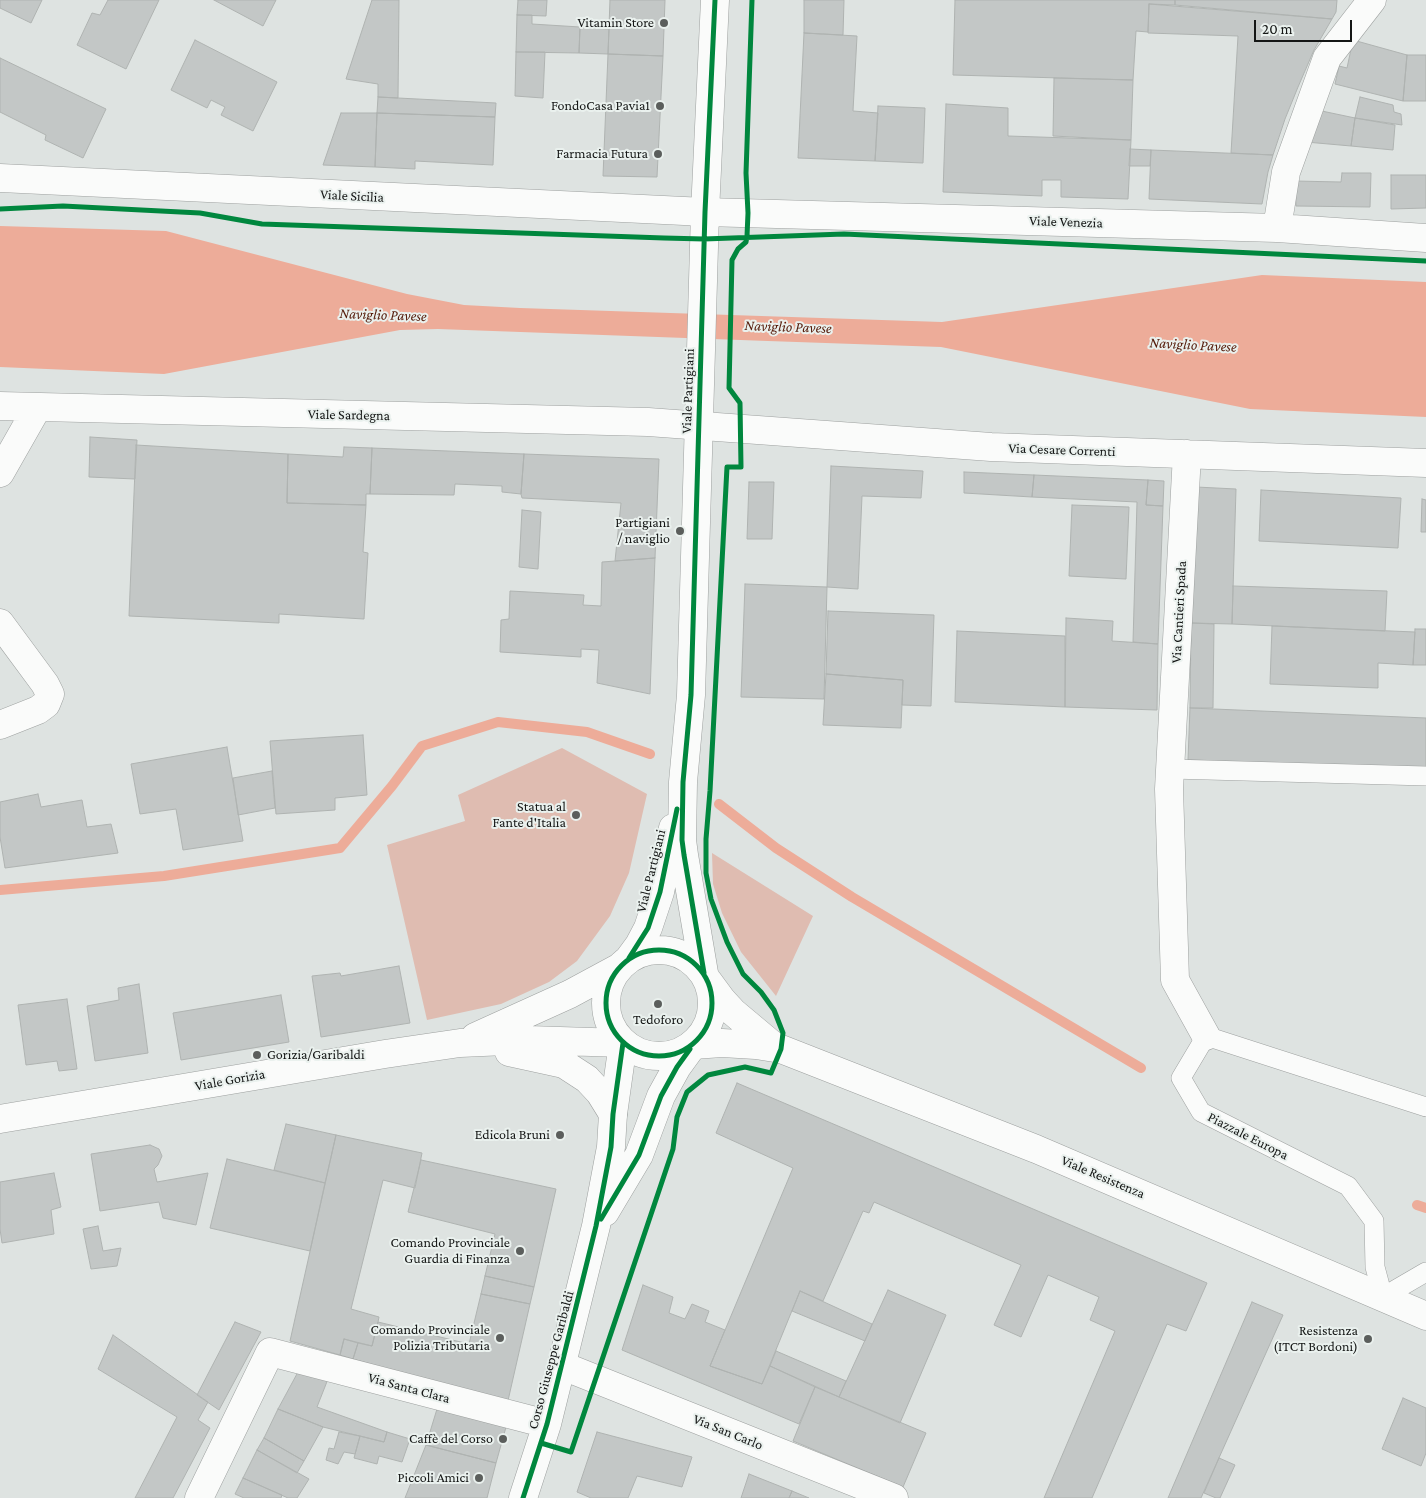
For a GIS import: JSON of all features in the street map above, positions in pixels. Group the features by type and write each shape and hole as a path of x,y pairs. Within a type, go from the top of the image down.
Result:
{"street":[{"name":"Viale Partigiani","path":"706,977 682,840 683,782 691,695 704,239 715,0"},
{"path":"1277,228 1286,172 1327,58 1372,0"},
{"name":"Viale Sicilia","path":"0,178 705,212"},
{"name":"Viale Venezia","path":"705,212 1277,228 1426,238"},
{"name":"Viale Sardegna","path":"0,406 648,422 698,426"},
{"path":"0,473 37,408"},
{"name":"Via Cesare Correnti","path":"698,426 992,447 1426,463"},
{"name":"Via Cantieri Spada","path":"1187,454 1170,770 1175,980 1206,1036"},
{"path":"0,623 45,684 50,694 46,704 38,710 0,725"},
{"name":"Viale Partigiani","path":"624,963 639,945 648,928 660,892 683,782"},
{"path":"650,950 668,950 686,956 706,977 713,998 712,1016 705,1032 693,1045 678,1054 660,1057 637,1052 623,1043 614,1032 608,1016 606,999 610,981 624,963 638,953 650,950"},
{"name":"Viale Gorizia","path":"460,1044 570,994 624,963"},
{"name":"Viale Resistenza","path":"706,977 733,1012 776,1048"},
{"name":"Viale Gorizia","path":"0,1119 385,1054 460,1044 528,1040 623,1043"},
{"name":"Corso Giuseppe Garibaldi","path":"523,1498 548,1424 596,1226 611,1147 613,1114 623,1043"},
{"name":"Viale Resistenza","path":"693,1045 722,1043 776,1048 1036,1148 1426,1316"},
{"name":"Viale Gorizia","path":"460,1044 528,1055 564,1064 586,1079 600,1094 613,1114"},
{"name":"Corso Giuseppe Garibaldi","path":"596,1226 639,1155 661,1096 676,1067 693,1045"},
{"name":"Via Santa Clara","path":"199,1498 270,1352 548,1424"},
{"name":"Via San Carlo","path":"563,1366 894,1498"}],"lane":[{"path":"1170,770 1426,776"},
{"path":"1206,1036 1426,1107"},
{"name":"Piazzale Europa","path":"1206,1036 1181,1078 1201,1112 1348,1186 1374,1221 1375,1266 1383,1297"},
{"path":"1383,1297 1426,1272"}],"shaded area":[{"path":"562,748 647,794 629,873 610,916 577,961 549,982 501,1004 427,1020 387,845 465,821 458,795"},
{"path":"712,853 813,916 776,996 741,952 722,913 713,884"}],"water":[{"name":"Naviglio Pavese","path":"0,226 166,231 407,294 464,305 520,308 942,322 1262,275 1426,282 1426,417 1250,409 941,347 438,329 400,330 164,374 0,367"}],"building":[{"path":"0,0 42,0 31,23 0,8"},
{"path":"108,0 159,0 126,69 77,45 92,13 100,15"},
{"path":"214,0 276,0 263,26"},
{"path":"372,0 399,0 398,98 378,97 378,84 346,79"},
{"path":"518,0 547,0 546,16 517,15"},
{"path":"610,0 665,0 663,56 608,54"},
{"path":"804,0 844,0 843,35 804,33"},
{"path":"955,0 1175,0 1175,5 1149,4 1148,32 1136,31 1133,80 953,75"},
{"path":"1175,0 1337,0 1336,12 1332,19 1175,5"},
{"path":"1149,4 1332,19 1314,50 1285,119 1273,155 1231,153 1238,36 1148,33"},
{"path":"517,15 532,15 532,24 580,27 579,53 516,52"},
{"path":"580,27 609,29 608,54 579,53"},
{"path":"804,33 857,36 853,111 878,113 875,161 798,158"},
{"path":"195,40 277,82 253,131 221,115 225,107 211,100 207,108 171,90"},
{"path":"1353,40 1407,55 1403,101 1335,84 1339,66 1347,68"},
{"path":"516,52 545,52 543,98 515,96"},
{"path":"608,54 663,56 657,177 603,176"},
{"path":"1407,55 1426,55 1426,101 1403,101"},
{"path":"0,58 106,109 83,158 45,140 46,135 0,112"},
{"path":"1054,78 1133,80 1131,140 1053,136"},
{"path":"378,97 496,103 495,117 377,113"},
{"path":"1360,97 1393,105 1394,112 1401,114 1402,125 1355,118"},
{"path":"946,104 1008,108 1008,136 1131,140 1128,199 1061,197 1061,180 1042,180 1042,196 943,192"},
{"path":"878,106 925,108 923,163 875,161"},
{"path":"1317,110 1355,118 1351,146 1306,142"},
{"path":"341,113 377,113 375,167 323,165"},
{"path":"377,113 495,117 493,165 415,161 415,169 375,167"},
{"path":"1355,118 1395,125 1393,150 1351,146"},
{"path":"1130,149 1151,150 1150,166 1129,166"},
{"path":"1151,150 1273,155 1262,204 1149,199"},
{"path":"1342,173 1371,173 1370,207 1296,206 1295,181 1341,182"},
{"path":"1391,175 1426,175 1426,208 1391,209"},
{"path":"90,437 137,440 135,479 89,477"},
{"path":"136,445 288,454 287,503 366,505 363,552 368,553 364,619 279,614 279,623 129,616"},
{"path":"344,447 372,448 370,494 366,494 366,505 287,503 288,454 343,457"},
{"path":"372,448 524,454 521,494 502,492 502,486 455,484 454,495 370,494"},
{"path":"524,454 659,459 655,558 615,561 621,503 522,498"},
{"path":"831,466 923,471 921,498 862,496 858,589 827,587"},
{"path":"964,472 1034,475 1032,497 964,493"},
{"path":"1034,475 1148,480 1146,505 1163,506 1158,644 1133,642 1137,502 1032,497"},
{"path":"1148,480 1164,481 1163,506 1146,505"},
{"path":"749,482 774,482 772,539 747,539"},
{"path":"1196,487 1236,489 1232,624 1191,623"},
{"path":"1261,490 1401,498 1398,548 1259,541"},
{"path":"1422,499 1426,500 1426,532 1421,532"},
{"path":"1072,505 1129,507 1126,579 1069,576"},
{"path":"522,510 541,512 538,569 519,567"},
{"path":"655,558 650,694 597,683 599,650 581,649 581,657 500,652 501,620 509,619 510,591 584,595 583,605 601,606 602,562"},
{"path":"745,584 827,587 824,699 741,697"},
{"path":"1233,586 1387,591 1385,631 1232,624"},
{"path":"828,611 934,615 931,706 902,705 903,680 826,674"},
{"path":"1066,618 1113,621 1112,641 1158,644 1157,710 1065,707"},
{"path":"1191,623 1214,624 1213,708 1190,708"},
{"path":"1272,626 1415,632 1413,665 1378,663 1378,688 1270,684"},
{"path":"1415,629 1426,629 1426,665 1413,665"},
{"path":"957,631 1065,636 1065,707 955,702"},
{"path":"826,674 903,680 901,728 823,725"},
{"path":"1190,708 1426,718 1426,768 1188,760"},
{"path":"363,735 367,795 335,798 335,810 276,814 270,741"},
{"path":"227,747 243,841 183,850 176,809 140,814 131,764"},
{"path":"272,771 275,808 238,815 233,778"},
{"path":"38,794 41,807 82,800 87,827 111,824 118,853 5,868 0,837 0,802"},
{"path":"399,966 410,1023 321,1037 312,976 340,973 341,976"},
{"path":"139,984 148,1053 95,1061 87,1006 119,1000 118,988"},
{"path":"281,995 289,1042 181,1060 173,1013"},
{"path":"67,999 77,1069 59,1071 57,1061 26,1065 18,1005"},
{"path":"737,1083 1207,1283 1186,1331 1167,1324 1092,1498 1044,1498 1115,1331 1090,1320 1099,1297 1048,1275 1021,1337 994,1325 1021,1265 874,1202 869,1213 863,1211 823,1301 800,1291 762,1384 710,1366 793,1168 716,1133"},
{"path":"286,1124 336,1135 325,1183 274,1170"},
{"path":"336,1135 422,1153 415,1188 383,1180 351,1309 379,1317 372,1346 344,1339 340,1355 290,1341"},
{"path":"150,1145 159,1149 162,1156 154,1169 157,1182 208,1173 196,1225 163,1218 159,1202 100,1211 91,1154"},
{"path":"227,1159 325,1183 310,1251 210,1228"},
{"path":"421,1160 556,1189 534,1287 485,1276 495,1234 408,1212"},
{"path":"54,1173 61,1207 51,1210 54,1234 2,1243 0,1229 0,1182"},
{"path":"98,1226 103,1251 121,1248 117,1266 91,1269 83,1229"},
{"path":"485,1276 534,1287 530,1304 481,1294"},
{"path":"643,1285 673,1297 669,1313 685,1319 692,1304 709,1311 705,1322 725,1330 710,1366 762,1384 770,1366 815,1387 799,1424 622,1350"},
{"path":"888,1290 946,1315 900,1423 839,1397"},
{"path":"800,1291 872,1324 865,1341 792,1311"},
{"path":"481,1294 530,1304 507,1405 353,1359 358,1343 372,1346 378,1322 469,1344"},
{"path":"1252,1302 1283,1315 1201,1498 1168,1498"},
{"path":"235,1322 261,1332 219,1410 197,1395"},
{"path":"113,1335 208,1402 198,1420 210,1428 173,1498 135,1498 177,1417 98,1369"},
{"path":"344,1339 358,1343 353,1359 340,1355"},
{"path":"776,1351 846,1381 839,1397 770,1366"},
{"path":"298,1372 328,1379 317,1407 387,1432 384,1442 323,1427 278,1409"},
{"path":"815,1387 926,1433 903,1487 793,1441"},
{"path":"1403,1398 1426,1408 1426,1453 1421,1466 1382,1449"},
{"path":"278,1409 323,1427 304,1461 264,1438"},
{"path":"437,1409 506,1427 496,1463 426,1445"},
{"path":"339,1432 360,1436 355,1454 344,1452 338,1464 326,1460 329,1448 334,1449"},
{"path":"387,1432 410,1439 402,1462 379,1456 377,1464 354,1458 360,1436 384,1442"},
{"path":"597,1432 692,1457 682,1487 637,1476 628,1498 591,1498 577,1492"},
{"path":"264,1438 304,1461 297,1473 257,1450"},
{"path":"426,1445 496,1463 487,1498 405,1498"},
{"path":"257,1450 309,1479 297,1498 288,1498 243,1478"},
{"path":"1219,1458 1235,1465 1220,1498 1216,1498 1204,1493"},
{"path":"749,1474 792,1491 789,1498 741,1498"},
{"path":"243,1478 282,1495 281,1498 244,1498 235,1494"},
{"path":"792,1491 809,1498 789,1498"}],"waterway":[{"path":"0,890 164,876 340,848 392,786 422,746 498,722 587,732 650,754"},
{"path":"719,804 776,848 852,897 1141,1068"},
{"path":"1417,1205 1426,1208"}],"cycle path":[{"path":"704,973 682,840 683,782 691,695 705,212 715,0"},
{"path":"541,1443 571,1452 673,1149 677,1117 687,1092 708,1075 745,1067 771,1073 781,1049 783,1033 774,1010 761,992 743,974 727,942 711,899 706,873 706,839 727,467 741,467 740,403 729,388 732,260 738,249 746,242 747,236 746,173 752,0"},
{"path":"0,209 63,206 200,213 262,224 664,238 704,239 844,234 1426,261"},
{"path":"629,958 648,928 660,892 677,809"},
{"path":"659,950 679,954 697,965 708,983 712,1003 708,1023 697,1041 679,1052 659,1056 639,1052 621,1041 610,1023 606,1003 610,983 621,965 639,954 659,950"},
{"path":"523,1498 547,1424 596,1226 611,1147 613,1114 623,1043"},
{"path":"601,1219 639,1155 661,1096 677,1067 690,1049"}],"place":[{"name":"Vitamin Store","path":"664,23"},
{"name":"FondoCasa Pavia1","path":"660,106"},
{"name":"Farmacia Futura","path":"658,154"},
{"name":"Partigiani / naviglio","path":"680,531"},
{"name":"Statua al Fante d'Italia","path":"576,815"},
{"name":"Tedoforo","path":"658,1004"},
{"name":"Gorizia/Garibaldi","path":"257,1055"},
{"name":"Edicola Bruni","path":"560,1135"},
{"name":"Comando Provinciale Guardia di Finanza","path":"520,1251"},
{"name":"Comando Provinciale Polizia Tributaria","path":"500,1338"},
{"name":"Resistenza (ITCT Bordoni)","path":"1368,1339"},
{"name":"Caffè del Corso","path":"503,1439"},
{"name":"Piccoli Amici","path":"479,1478"}]}
